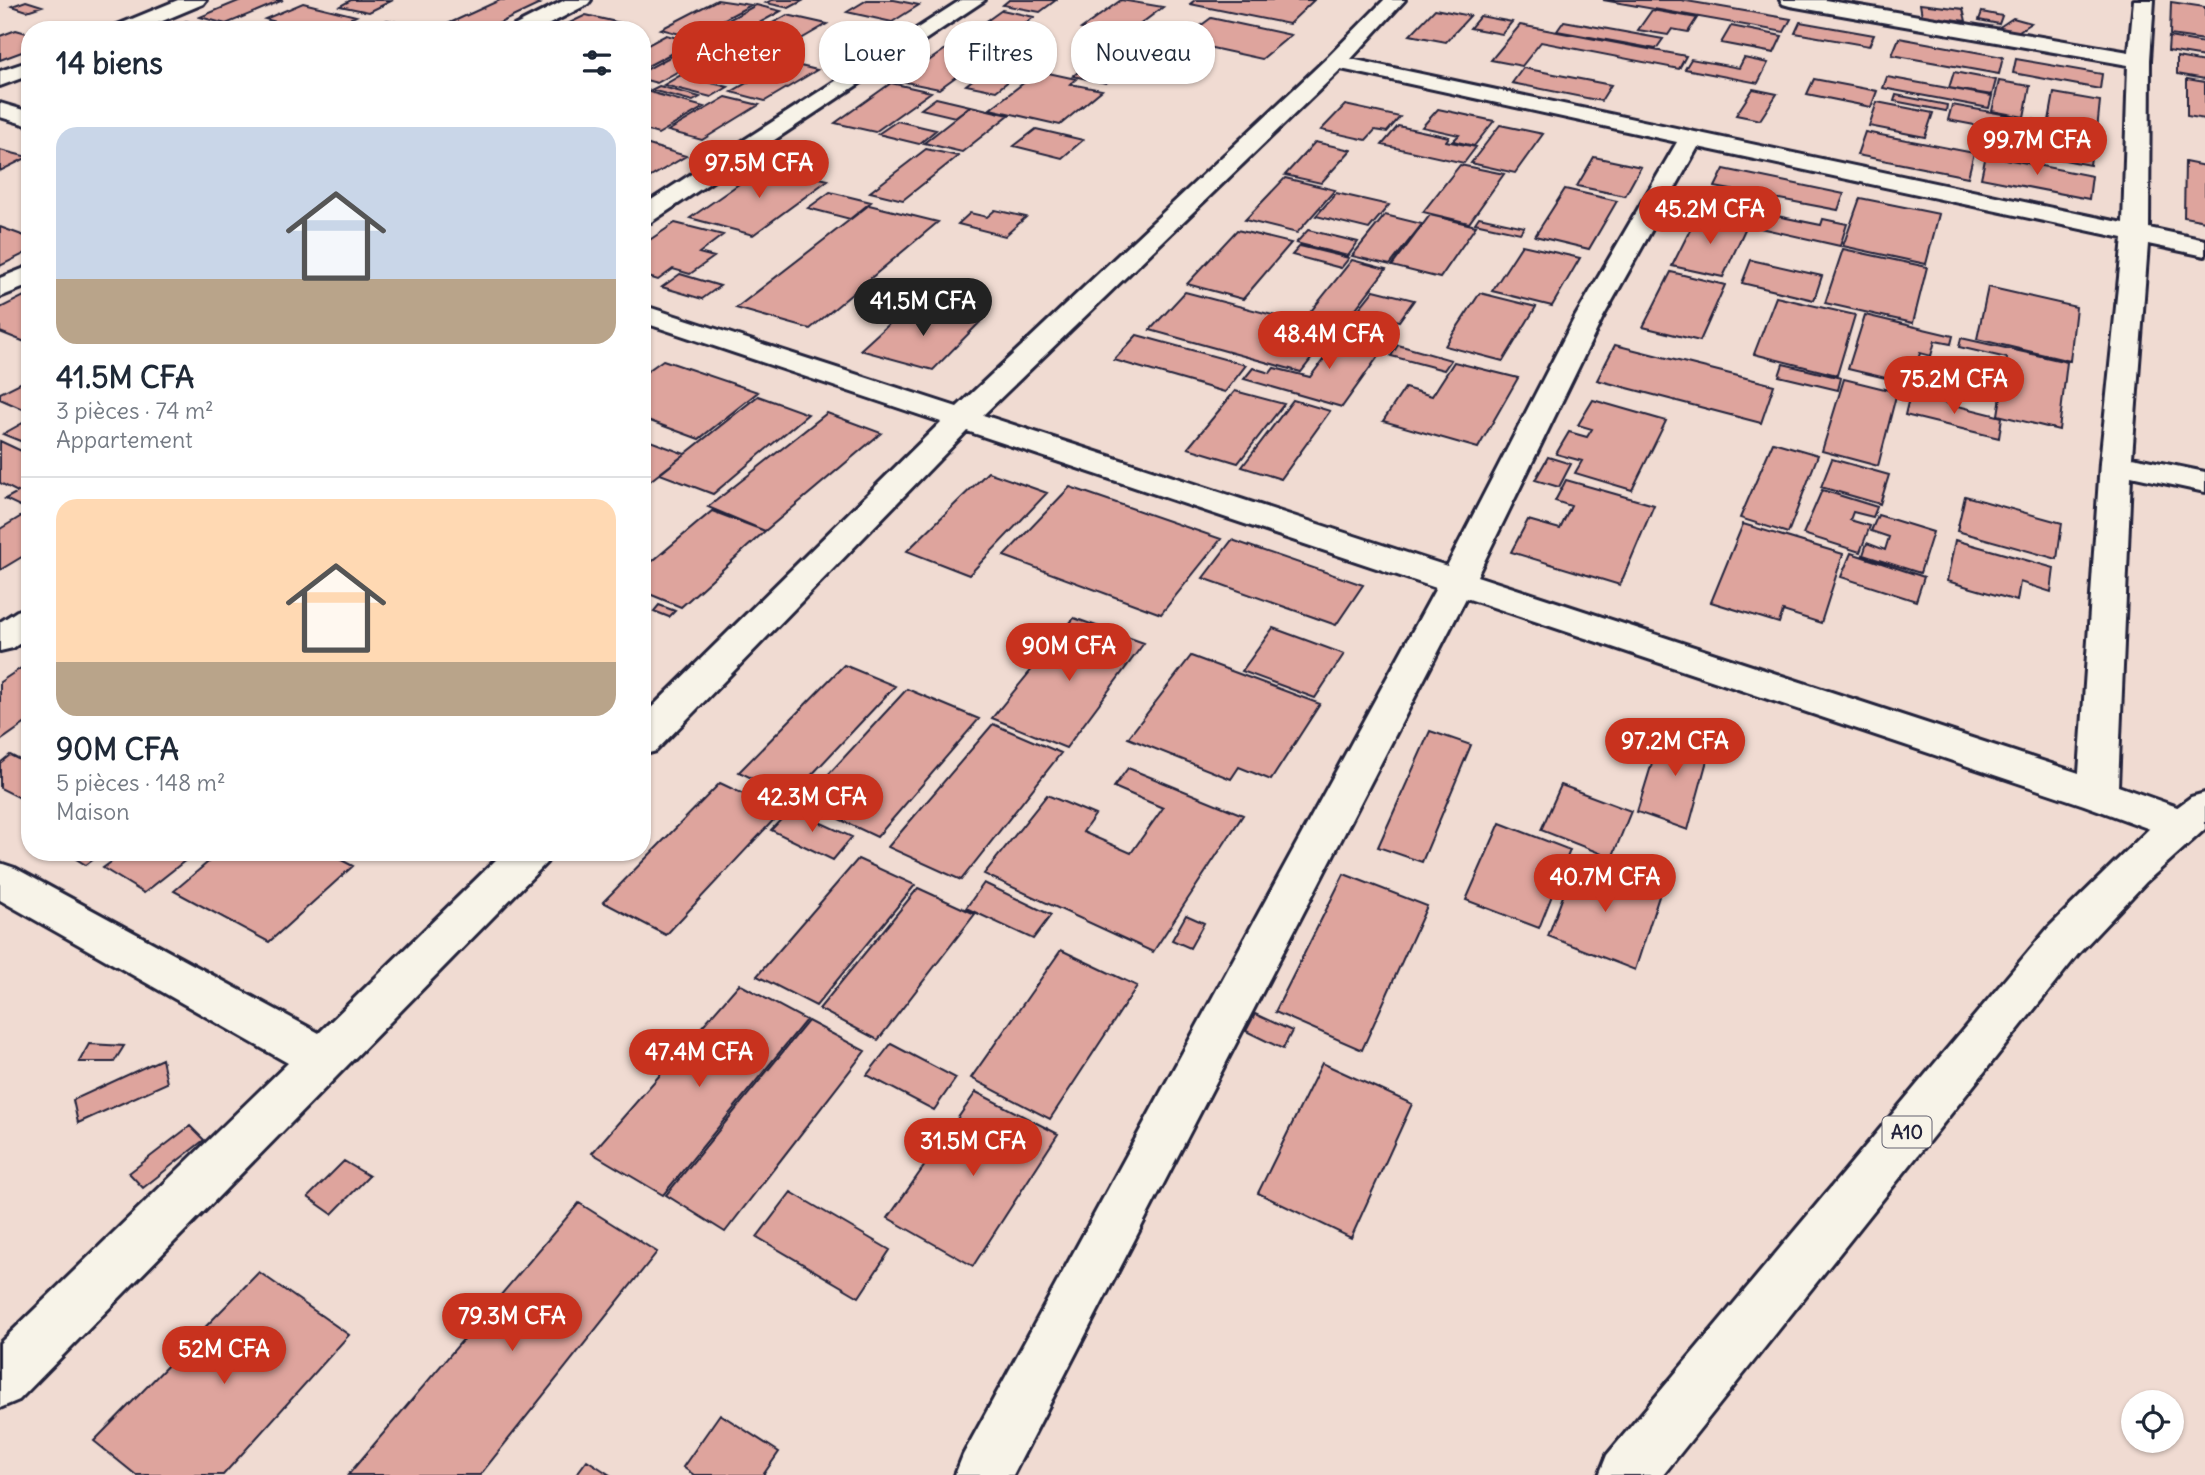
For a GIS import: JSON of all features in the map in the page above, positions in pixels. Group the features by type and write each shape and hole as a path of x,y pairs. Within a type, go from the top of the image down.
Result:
{"street":[{"path":"144,21 196,0"},
{"path":"540,21 581,0"},
{"path":"651,211 975,0"},
{"path":"651,732 964,418 1336,62 1395,0"},
{"path":"1790,0 2139,60"},
{"path":"2098,794 2116,463 2136,234 2139,60 2144,0"},
{"path":"1336,62 2136,234 2203,251"},
{"path":"0,79 21,71"},
{"path":"0,110 21,116"},
{"path":"983,1475 1457,580 1588,319 1691,138"},
{"path":"0,289 21,278"},
{"path":"651,316 1457,580 2098,794 2192,816"},
{"path":"2116,463 2205,482"},
{"path":"0,639 21,625"},
{"name":"A10","path":"1637,1473 2064,940 2118,883 2192,816"},
{"path":"0,1381 522,861"},
{"path":"0,880 325,1060"}],"building":[{"path":"241,0 283,0 233,21 215,21 200,17"},
{"path":"351,0 393,0 369,12 340,6"},
{"path":"500,0 525,0 540,4 504,21 454,21"},
{"path":"717,0 751,5 721,21 676,21"},
{"path":"772,0 804,0 789,8 766,3"},
{"path":"867,0 894,0 919,5 894,21 847,12"},
{"path":"1009,0 1056,0 1040,12 1003,5"},
{"path":"1121,0 1163,7 1144,21 1092,21"},
{"path":"1195,0 1314,0 1289,24 1190,4"},
{"path":"1603,0 1681,0 1791,19 1784,32"},
{"path":"26,1 42,6 27,11 12,6"},
{"path":"2171,2 2205,7 2205,40 2170,35"},
{"path":"303,3 356,16 345,21 265,19"},
{"path":"1920,4 1963,9 1966,21 1922,16"},
{"path":"756,5 781,11 763,21 726,21"},
{"path":"1435,9 1470,16 1446,42 1410,35"},
{"path":"1002,10 1034,17 1028,21 987,21"},
{"path":"1652,10 1697,18 1688,32 1672,29 1668,35 1638,30"},
{"path":"1982,12 2002,16 1999,24 1979,20"},
{"path":"586,15 612,21 574,21"},
{"path":"787,15 819,22 819,29 805,37 805,21 776,21"},
{"path":"1480,16 1512,22 1502,34 1470,28"},
{"path":"1211,18 1291,35 1262,59 1215,49 1215,21 1207,21"},
{"path":"2013,18 2031,23 2016,33 1998,28"},
{"path":"1564,21 1663,39 1656,49 1557,31"},
{"path":"1800,22 1874,35 1869,46 1795,33"},
{"path":"672,23 672,32 661,29"},
{"path":"1520,25 1686,56 1679,69 1541,42 1522,66 1491,60"},
{"path":"1731,26 1782,36 1774,53 1721,43"},
{"path":"16,30 21,31 21,52 0,60 0,36"},
{"path":"666,35 672,37 672,53 651,64 651,43"},
{"path":"2169,37 2205,43 2205,57 2168,51"},
{"path":"1899,38 2003,57 1999,74 1892,55"},
{"path":"944,50 946,84 939,89 915,84 930,84 930,60"},
{"path":"672,56 672,75 657,83 651,81 651,67"},
{"path":"2177,57 2205,62 2205,79 2177,74"},
{"path":"1744,58 1768,63 1758,83 1685,69 1691,59 1739,68"},
{"path":"2016,59 2102,74 2100,89 2013,73"},
{"path":"805,67 817,70 805,77"},
{"path":"1523,68 1611,85 1601,101 1512,83"},
{"path":"1954,72 1996,80 1992,95 1949,88"},
{"path":"1057,75 1071,78 1070,84 1102,90 1060,125 990,109 1022,84 1057,84"},
{"path":"1887,77 1992,96 1989,108 1883,88"},
{"path":"1814,79 1877,91 1871,107 1807,94"},
{"path":"2187,79 2205,82 2205,119 2187,116"},
{"path":"672,80 672,84 716,84 728,87 711,97 664,85"},
{"path":"1999,81 2030,86 2024,117 1992,111"},
{"path":"745,84 794,84 765,101 731,92"},
{"path":"890,84 931,92 875,132 835,123"},
{"path":"967,84 1005,84 996,91"},
{"path":"659,86 700,97 693,101 651,90"},
{"path":"1753,89 1777,94 1760,120 1736,115"},
{"path":"651,92 704,107 658,134 651,132"},
{"path":"2054,93 2100,101 2097,130 2049,121"},
{"path":"1896,95 1947,105 1946,111 1894,101"},
{"path":"726,97 759,105 702,140 668,131"},
{"path":"936,98 970,106 955,117 921,109"},
{"path":"1877,102 1933,113 1925,137 1869,126"},
{"path":"1345,105 1400,117 1387,132 1375,130 1366,140 1321,130"},
{"path":"1952,105 2036,120 2033,136 1948,120"},
{"path":"971,106 1009,115 962,152 924,143"},
{"path":"1438,109 1494,121 1474,146 1453,141 1459,135 1422,127"},
{"path":"897,121 936,130 919,144 878,134"},
{"path":"2045,123 2094,132 2090,165 2039,155"},
{"path":"1500,125 1543,134 1515,173 1471,163"},
{"path":"1398,126 1449,137 1446,141 1476,147 1464,163 1382,145"},
{"path":"1036,129 1083,140 1062,158 1014,146"},
{"path":"1865,132 1974,153 1968,177 1857,155"},
{"path":"1315,142 1351,150 1321,183 1285,175"},
{"path":"651,146 686,156 651,177"},
{"path":"926,149 958,156 903,200 870,192"},
{"path":"0,150 21,155 21,160 0,171"},
{"path":"1986,155 2092,176 2089,199 1981,178"},
{"path":"1594,157 1641,167 1625,196 1577,186"},
{"path":"2185,162 2205,166 2205,221 2184,217"},
{"path":"766,165 828,180 753,235 690,218"},
{"path":"1460,165 1504,174 1469,223 1423,212"},
{"path":"1724,169 1844,194 1838,210 1715,187"},
{"path":"1285,178 1335,190 1297,233 1245,220"},
{"path":"1565,189 1617,201 1589,249 1535,236"},
{"path":"830,192 871,202 850,219 808,208"},
{"path":"1336,193 1389,205 1369,229 1316,216"},
{"path":"1860,198 1939,214 1926,264 1843,246"},
{"path":"869,205 938,222 810,329 736,308"},
{"path":"995,210 1026,217 1005,236 958,224 970,213 987,217"},
{"path":"1757,212 1821,225 1823,219 1847,224 1840,246 1751,226"},
{"path":"1698,214 1747,225 1723,277 1672,266"},
{"path":"1385,215 1422,224 1390,265 1352,256"},
{"path":"1430,215 1476,226 1440,278 1392,266"},
{"path":"1479,217 1524,227 1520,233 1475,223"},
{"path":"675,223 723,235 699,253 714,257 690,274 673,269 658,280 651,278 651,239"},
{"path":"0,227 21,235 21,256 0,266"},
{"path":"1237,230 1291,243 1243,299 1187,284"},
{"path":"1308,230 1358,242 1348,256 1296,243"},
{"path":"1522,245 1580,258 1552,306 1492,291"},
{"path":"1300,246 1349,258 1341,268 1292,255"},
{"path":"1843,249 1927,267 1913,323 1825,303"},
{"path":"1352,260 1386,269 1343,325 1308,315"},
{"path":"1751,260 1822,276 1814,300 1742,283"},
{"path":"1671,272 1725,285 1700,341 1643,327"},
{"path":"680,274 720,286 702,299 662,287"},
{"path":"1988,287 2076,307 2070,361 1977,339"},
{"path":"1374,290 1414,300 1399,321 1358,310"},
{"path":"1185,292 1333,331 1301,372 1150,330"},
{"path":"1480,293 1536,307 1503,361 1445,346"},
{"path":"1776,297 1855,315 1837,375 1754,354"},
{"path":"21,298 21,340 0,332 0,308"},
{"path":"937,306 984,318 933,370 860,350 896,317 920,323"},
{"path":"1865,315 1953,336 1951,344 1935,341 1931,356 1920,353 1911,384 1848,369"},
{"path":"1346,330 1389,341 1342,407 1244,379 1253,368 1270,373 1274,368 1310,377"},
{"path":"1137,335 1246,365 1225,392 1114,360"},
{"path":"1961,338 2067,362 2059,430 1998,415 2007,358 1959,347"},
{"path":"1398,345 1451,360 1444,370 1391,356"},
{"path":"1615,345 1774,385 1761,423 1597,380"},
{"path":"663,360 758,392 699,439 651,421 651,369"},
{"path":"1454,362 1518,378 1478,448 1383,421 1405,388 1432,396"},
{"path":"1783,364 1841,378 1838,390 1779,376"},
{"path":"1844,379 1897,392 1878,466 1822,451"},
{"path":"21,382 21,408 0,399 0,393"},
{"path":"1235,391 1284,404 1238,463 1188,448"},
{"path":"1910,394 2002,417 1999,438 1905,415"},
{"path":"758,396 808,414 713,494 660,474"},
{"path":"1293,400 1330,411 1281,479 1242,467"},
{"path":"1593,400 1666,421 1632,490 1575,473 1582,461 1556,454 1569,432 1587,437 1592,429 1578,425"},
{"path":"827,413 881,433 765,531 708,507"},
{"path":"21,424 21,441 3,434"},
{"path":"0,441 21,451 21,507 5,499 18,492 0,483"},
{"path":"651,441 685,454 651,480"},
{"path":"1773,442 1818,455 1788,533 1740,518"},
{"path":"1548,457 1571,464 1559,487 1535,480"},
{"path":"1832,459 1889,475 1880,504 1821,487"},
{"path":"988,472 1047,493 969,575 907,551"},
{"path":"1566,480 1654,505 1620,585 1511,552 1528,520 1560,529 1571,506 1555,501"},
{"path":"1070,487 1221,539 1161,614 1004,556"},
{"path":"1822,490 1877,507 1873,517 1853,512 1850,520 1870,526 1860,552 1803,534"},
{"path":"1965,496 2062,523 2057,559 1957,531"},
{"path":"712,511 765,531 681,607 651,595 651,562"},
{"path":"1878,515 1933,532 1920,573 1863,555 1867,543 1885,550 1889,537 1871,531"},
{"path":"21,516 21,557 0,570 0,529"},
{"path":"1743,524 1843,554 1821,623 1783,611 1779,623 1711,602"},
{"path":"1232,540 1363,585 1336,625 1203,578"},
{"path":"1955,540 2054,568 2051,592 2020,582 2017,601 1947,581"},
{"path":"1851,553 1924,577 1916,601 1841,577"},
{"path":"659,605 675,611 669,617 654,611"},
{"path":"1074,618 1144,643 1066,748 992,718"},
{"path":"1273,628 1344,654 1315,698 1242,671"},
{"path":"1191,656 1320,704 1271,780 1239,767 1231,779 1128,738"},
{"path":"844,665 895,686 791,797 739,772"},
{"path":"21,668 21,726 0,741 0,682"},
{"path":"907,689 979,719 877,837 803,802"},
{"path":"993,724 1061,753 961,880 888,847"},
{"path":"1663,727 1712,742 1688,830 1637,812"},
{"path":"1430,731 1471,745 1422,862 1378,847"},
{"path":"10,755 21,760 21,798 0,788 0,763"},
{"path":"1128,768 1243,815 1153,952 984,874 1047,795 1095,815 1083,832 1131,853 1163,808 1114,787"},
{"path":"720,783 781,812 666,935 603,902 643,861 651,861 651,853"},
{"path":"1561,785 1631,811 1612,858 1541,830"},
{"path":"791,809 852,837 833,860 771,830"},
{"path":"1500,823 1570,850 1539,928 1466,900"},
{"path":"858,859 915,885 816,1006 757,976"},
{"path":"1577,859 1661,890 1635,970 1548,936"},
{"path":"113,861 185,861 144,893 103,868"},
{"path":"209,861 343,861 353,866 269,942 174,891"},
{"path":"1344,874 1427,906 1362,1050 1275,1012"},
{"path":"984,883 1051,915 1033,939 966,908"},
{"path":"918,888 975,914 878,1040 819,1009"},
{"path":"1186,915 1204,923 1190,948 1172,940"},
{"path":"1061,950 1137,986 1050,1119 971,1078"},
{"path":"739,984 806,1020 663,1195 592,1153"},
{"path":"1255,1014 1292,1031 1283,1049 1246,1031"},
{"path":"808,1021 865,1051 725,1232 666,1195"},
{"path":"89,1044 124,1046 114,1062 79,1062"},
{"path":"891,1044 956,1078 934,1110 867,1075"},
{"path":"162,1059 167,1083 78,1123 73,1100"},
{"path":"1322,1063 1412,1104 1351,1238 1258,1193"},
{"path":"976,1092 1058,1134 973,1266 888,1218"},
{"path":"190,1126 204,1140 143,1188 129,1173"},
{"path":"344,1161 369,1176 332,1214 308,1197"},
{"path":"791,1192 890,1250 859,1297 757,1237"},
{"path":"579,1203 657,1252 480,1475 348,1475"},
{"path":"259,1272 349,1335 223,1475 136,1475 94,1441"},
{"path":"720,1414 779,1452 763,1475 694,1475 683,1467"},
{"path":"587,1460 610,1475 576,1475"}]}
